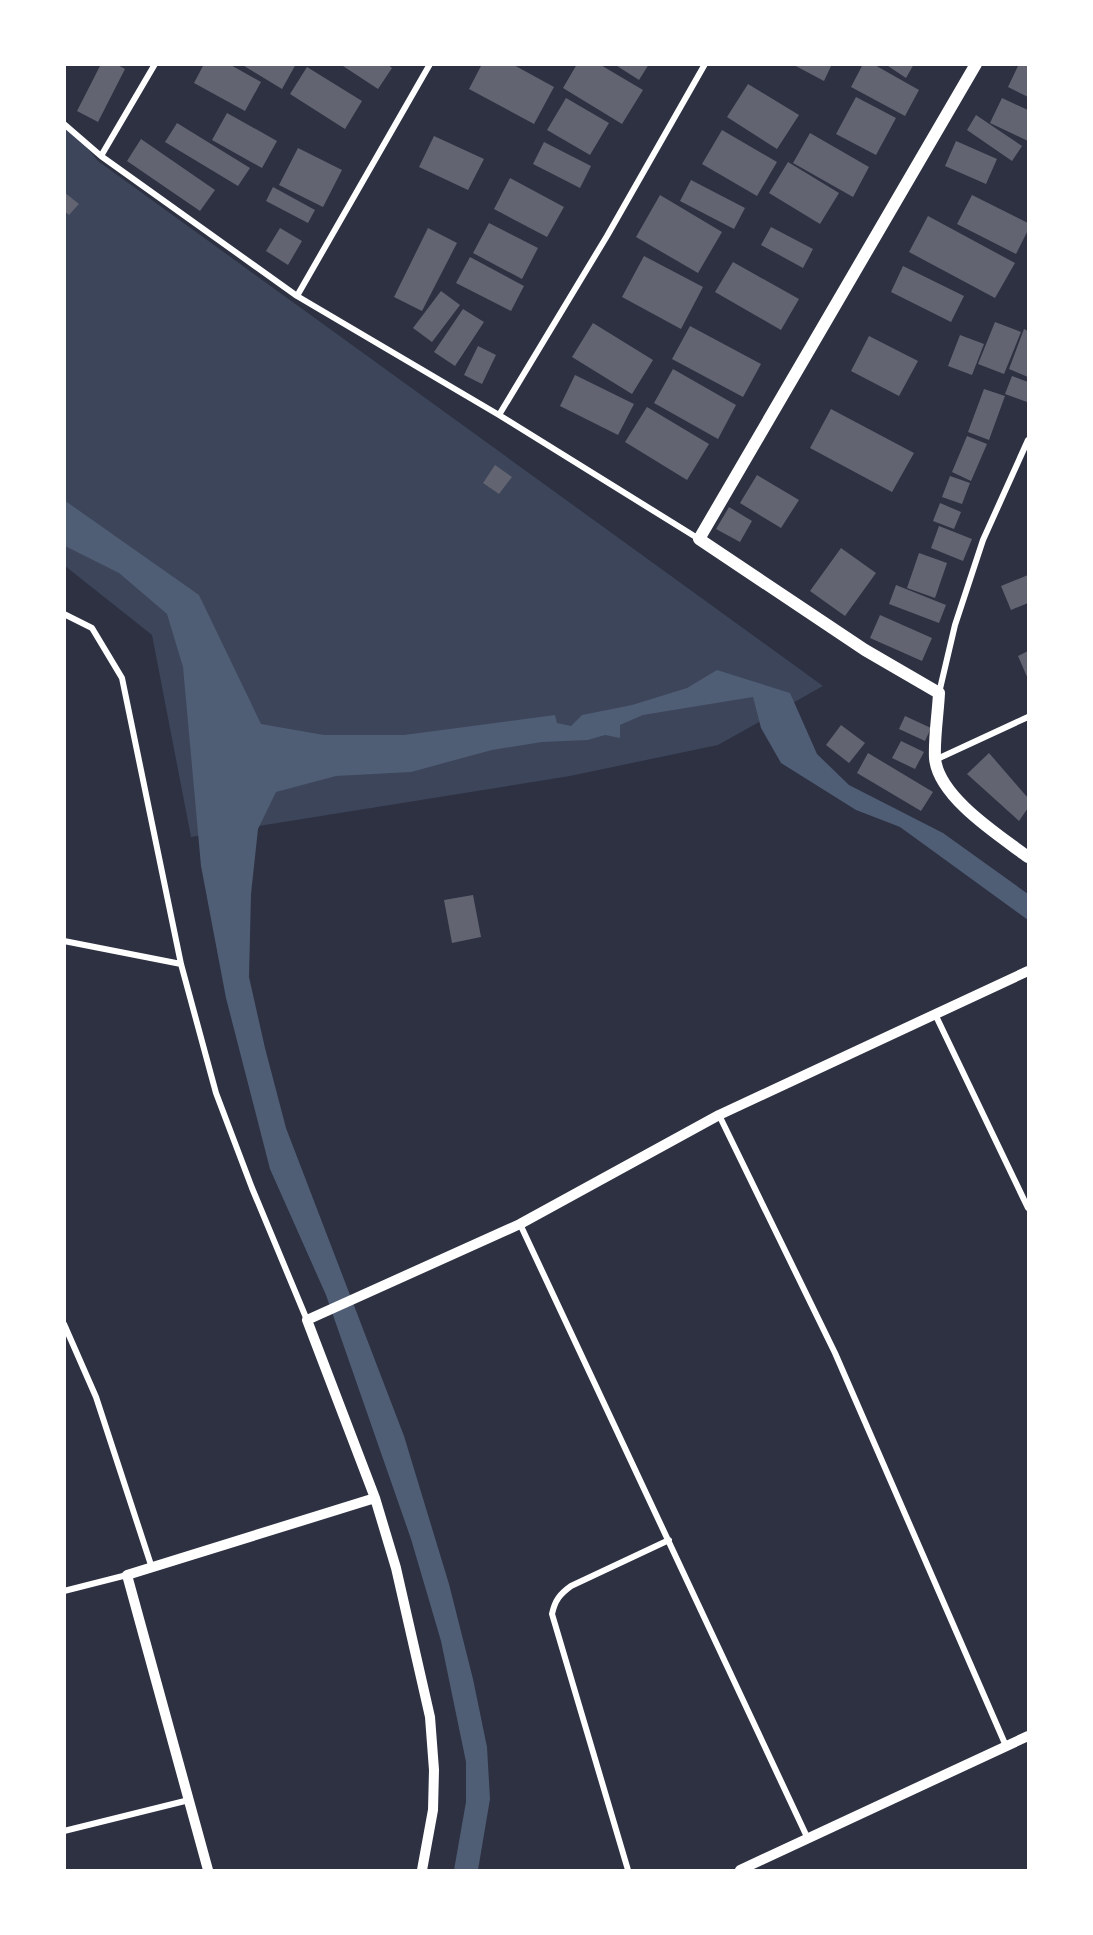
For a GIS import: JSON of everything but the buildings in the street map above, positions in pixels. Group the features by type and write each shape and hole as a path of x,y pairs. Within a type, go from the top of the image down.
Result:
{"main road":[{"path":"976,64 699,539 865,650 939,693 935,760 945,784 969,812 1029,857"}],"street":[{"path":"101,156 155,64"},
{"path":"297,296 430,64"},
{"path":"499,415 607,236 705,64"},
{"path":"64,124 101,156 297,296 499,415 699,539"},
{"path":"939,693 955,626 983,540 1029,440"},
{"path":"64,614 92,628 122,678 181,964 216,1093 252,1188 310,1319 375,1498 396,1568 430,1717 434,1770 433,1810 422,1870"},
{"path":"935,760 1029,717"},
{"path":"64,940 181,964"},
{"path":"310,1319 520,1224 719,1115 934,1013 1029,971"},
{"path":"934,1013 1029,1208"},
{"path":"719,1115 835,1353 1006,1746"},
{"path":"520,1224 808,1839"},
{"path":"64,1324 96,1397 152,1568"},
{"path":"64,1591 152,1568 375,1498"},
{"path":"628,1870 552,1614 554,1603 559,1595 571,1586 669,1540"},
{"path":"127,1575 208,1870"},
{"path":"740,1870 1029,1736"},
{"path":"64,1831 189,1800"}],"shaded area":[{"path":"64,119 98,161 823,686 718,745 570,776 191,837 152,635 65,566"},
{"path":"64,500 199,595 261,724 324,735 404,735 555,715 557,723 571,726 582,715 632,705 687,688 717,670 790,693 817,754 849,785 943,833 1028,894 1028,920 900,827 856,810 781,763 761,728 753,697 643,715 620,725 620,738 605,735 588,740 542,742 492,750 411,772 336,776 276,792 258,829 251,894 249,977 286,1128 404,1436 449,1584 473,1679 487,1747 490,1799 478,1870 454,1870 466,1802 466,1762 441,1641 411,1539 326,1295 270,1169 226,998 201,866 183,667 167,614 119,573 65,546"}]}
